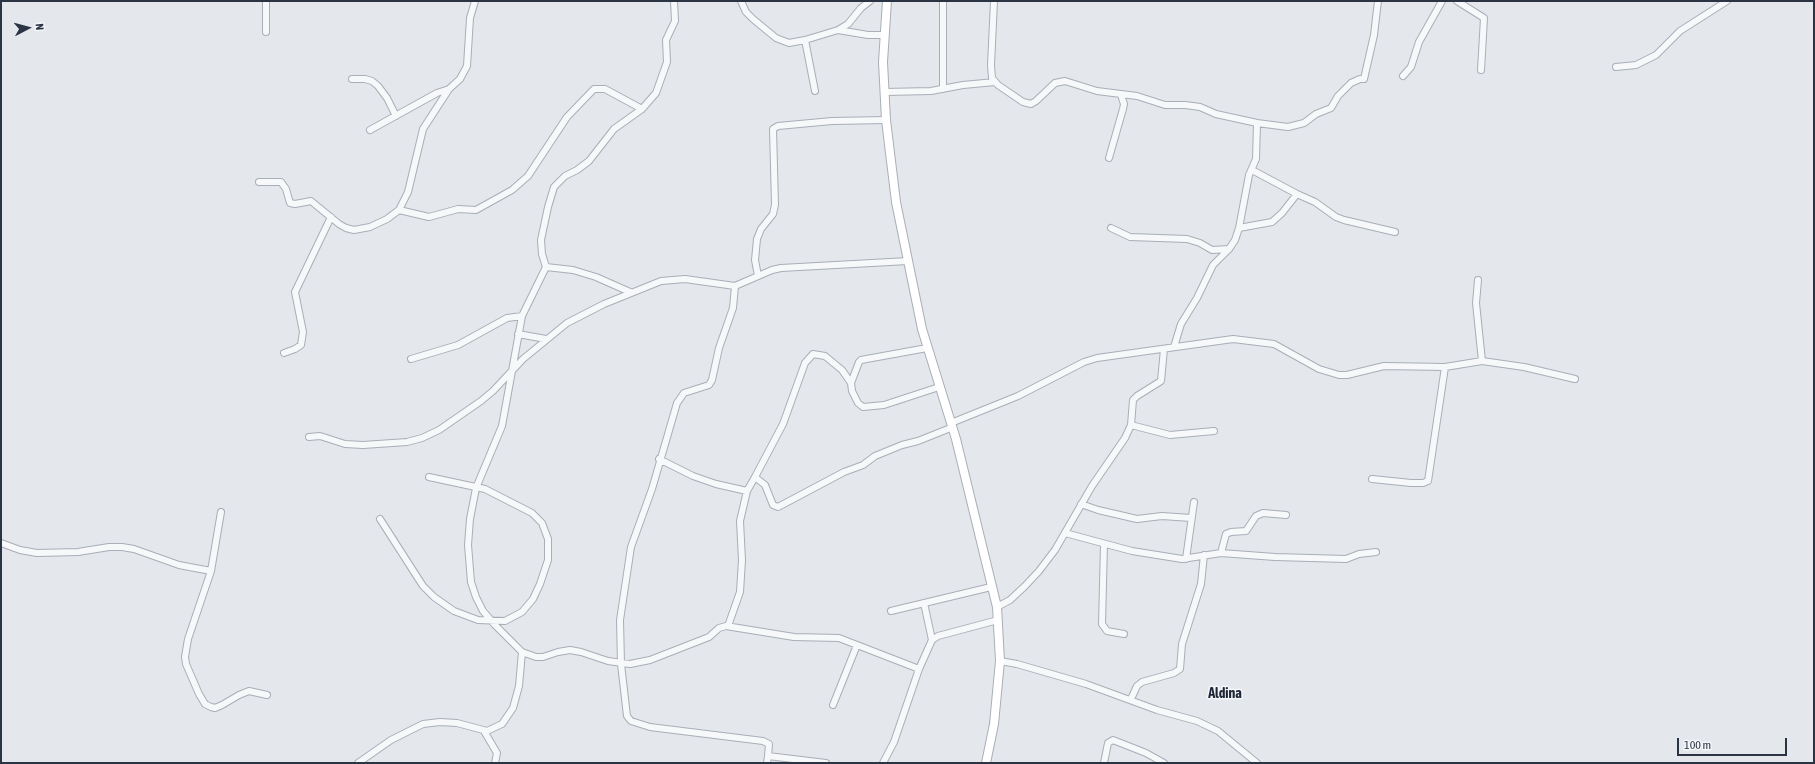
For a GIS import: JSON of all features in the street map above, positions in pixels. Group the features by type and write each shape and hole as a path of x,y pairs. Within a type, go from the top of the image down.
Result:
{"street":[{"path":"266,1 266,32"},
{"path":"259,182 281,182 286,189 290,203 311,201 346,228 362,229 387,219 399,210 408,192 423,129 449,89 460,79 467,66 470,18 475,1"},
{"path":"674,1 675,21 666,40 667,62 656,93 642,109 614,129 589,161 577,170 565,176 554,187 541,240 542,254 546,267 522,316 502,426 476,488 468,545 468,564 476,597 483,611 491,621 522,652 529,655 543,657 570,650 620,664 630,664 650,660 709,637 719,628 728,626 794,637 839,638 919,669"},
{"path":"741,1 746,12 753,19 779,40 789,43 805,40 838,30 852,19 861,8 870,1"},
{"path":"886,1 883,62 886,120 896,202 927,348 952,425 997,607 1000,661 994,724 986,763"},
{"path":"943,1 943,89"},
{"path":"994,1 991,72 995,82 1017,98 1031,104 1039,100 1051,87 1061,80 1097,91 1137,96 1168,106 1185,105 1200,107 1216,114 1257,124 1288,127 1304,123 1316,114 1331,108 1338,96 1351,83 1364,79 1374,35 1378,1"},
{"path":"1403,76 1411,67 1419,42 1442,1"},
{"path":"1457,1 1484,18 1481,70"},
{"path":"1616,67 1636,66 1656,55 1680,32 1727,1"},
{"path":"838,30 859,34 884,35"},
{"path":"805,40 815,91"},
{"path":"352,79 365,79 378,86 387,98 396,116"},
{"path":"885,92 931,92 963,85 995,82"},
{"path":"370,130 437,92 449,89"},
{"path":"399,210 429,217 458,209 476,210 512,190 528,176 567,117 594,89 604,89 642,109"},
{"path":"1109,158 1124,104 1121,95"},
{"path":"758,276 755,260 757,239 761,229 773,214 775,205 773,129 778,126 832,121 886,120"},
{"path":"1174,347 1181,324 1197,298 1214,263 1229,249 1235,240 1245,193 1256,159 1257,124"},
{"path":"1252,170 1315,202 1336,217 1395,232"},
{"path":"1238,228 1272,222 1282,213 1297,194"},
{"path":"284,353 301,345 303,332 296,292 331,217"},
{"path":"1111,228 1130,237 1187,239 1200,243 1212,250 1229,249"},
{"path":"1212,250 1214,263"},
{"path":"309,437 320,436 345,444 363,445 407,442 422,438 438,430 481,401 546,339 567,323 630,292 666,280 685,279 735,286 781,268 908,261"},
{"path":"546,267 573,270 596,277 630,292"},
{"path":"1478,280 1476,303 1482,361"},
{"path":"735,286 733,308 719,348 712,380 709,385 684,393 679,399 671,417 652,489 631,547 620,620 620,664 627,716 631,721 650,727 764,741 769,744 768,760 826,763"},
{"path":"411,359 458,345 507,318 522,316"},
{"path":"518,334 546,339"},
{"path":"755,477 765,485 773,505 778,507 844,472 863,465 875,456 902,445 918,441 1018,396 1084,362 1113,355 1233,339 1274,344 1326,372 1339,375 1352,374 1384,366 1444,367 1482,361 1524,367 1575,379"},
{"path":"927,348 861,360 852,383 852,391 858,403 866,408 884,405 939,387"},
{"path":"997,607 1010,600 1040,571 1065,533 1081,504 1125,438 1131,425 1132,402 1134,398 1161,381 1164,349"},
{"path":"728,626 740,592 742,560 740,521 747,491 783,424 800,372 809,358 816,354 824,356 842,370 852,383"},
{"path":"1372,479 1411,483 1423,483 1428,481 1444,367"},
{"path":"1131,425 1170,435 1214,431"},
{"path":"659,459 693,476 716,484 747,491"},
{"path":"380,519 423,586 434,597 454,611 478,620 491,621 505,621 522,612 532,599 545,573 549,547 542,523 532,512 485,489 429,477"},
{"path":"1186,559 1194,502"},
{"path":"1081,504 1098,510 1137,519 1162,516 1191,518"},
{"path":"221,512 212,571 188,639 185,651 186,664 194,684 205,704 211,707 215,708 249,691 266,694"},
{"path":"1221,553 1226,534 1231,532 1246,531 1256,516 1263,513 1286,515"},
{"path":"1065,533 1147,554 1186,559 1221,553 1275,557 1346,559 1359,554 1376,552"},
{"path":"1,543 20,550 37,553 66,553 109,547 122,547 139,551 179,565 212,571"},
{"path":"1104,544 1102,624 1107,631 1124,634"},
{"path":"1131,699 1137,686 1142,682 1174,673 1180,669 1182,644 1201,584 1204,555"},
{"path":"890,611 991,587"},
{"path":"924,603 932,640"},
{"path":"883,763 894,742 919,669 932,640 938,636 998,620"},
{"path":"833,705 857,645"},
{"path":"358,763 391,740 423,724 440,722 457,723 484,731 494,729 502,724 513,708 521,675 522,652"},
{"path":"1000,661 1017,664 1131,699 1157,710 1197,721 1211,728 1257,763"},
{"path":"484,731 497,752 495,763"},
{"path":"1104,763 1108,743 1113,740 1146,753 1164,763"}],"district":[{"name":"Aldina","path":"1225,694"}]}
